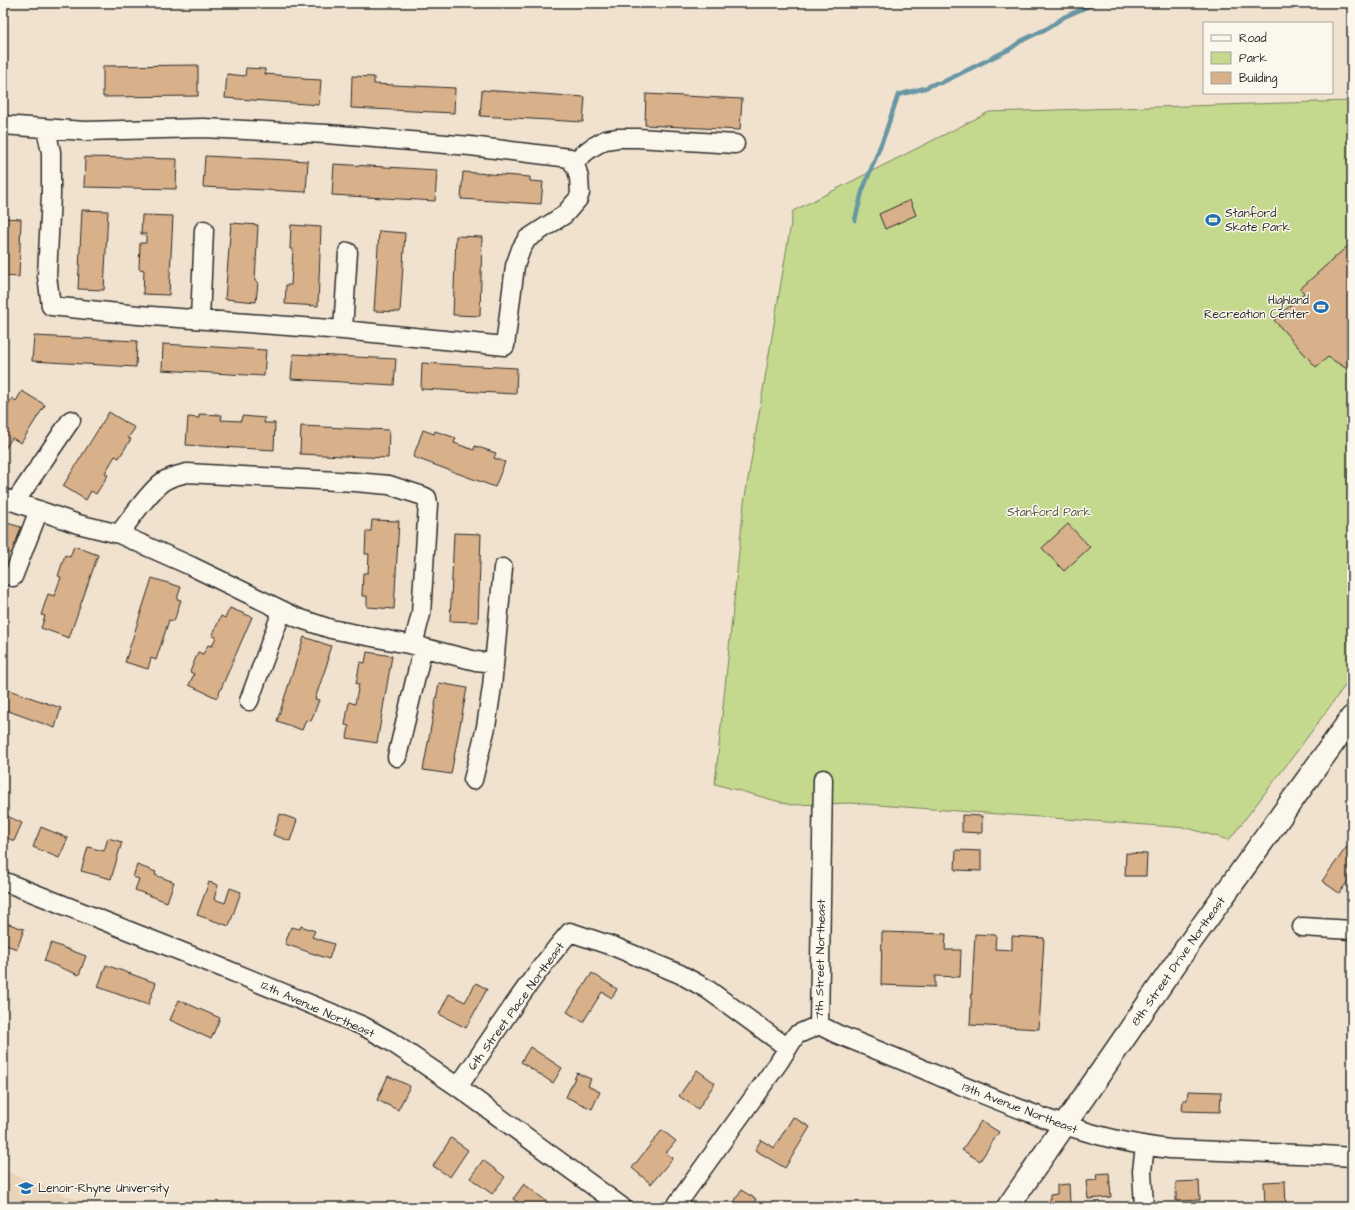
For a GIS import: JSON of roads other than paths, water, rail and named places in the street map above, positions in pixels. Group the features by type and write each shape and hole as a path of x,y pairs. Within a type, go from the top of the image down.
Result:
{"main road":[{"name":"8th Street Drive Northeast","path":"1008,1207 1194,938 1352,717"}],"street":[{"path":"3,125 84,131 203,128 327,134 470,146 570,158 578,170 580,193 578,200 564,215 527,239 516,260 505,346 343,330 51,306 47,276 51,195 51,152 46,129"},
{"path":"572,162 605,140 618,138 735,144"},
{"path":"200,319 204,230"},
{"path":"343,330 348,252"},
{"path":"71,420 9,500 78,524 119,534 191,566 298,618 331,629 418,646 476,661 494,663"},
{"path":"119,534 162,482 174,476 187,473 389,485 427,498 428,504 418,646 397,757"},
{"path":"13,577 39,510"},
{"path":"473,780 486,727 503,568"},
{"path":"249,701 282,611"},
{"name":"7th Street Northeast","path":"675,1207 796,1035 819,1024 823,779"},
{"name":"12th Avenue Northeast","path":"3,881 223,968 363,1026 390,1041 458,1087 622,1207"},
{"path":"1302,927 1352,930"},
{"name":"6th Street Place Northeast","path":"458,1087 556,948 570,932 615,947 680,974 707,989 788,1048"},
{"name":"13th Avenue Northeast","path":"819,1024 837,1034 996,1100 1064,1126 1144,1146 1170,1149 1352,1157"},
{"path":"1144,1146 1142,1171 1144,1207"}],"waterway":[{"path":"855,220 862,192 885,134 898,95 925,88 936,83 941,83 1010,49 1021,41 1048,28 1064,17 1096,3"}],"place":[{"name":"Stanford Skate Park","path":"1213,220"},
{"name":"Highland Recreation Center","path":"1321,307"},
{"name":"Lenoir-Rhyne University","path":"26,1188"}],"park label":[{"name":"Stanford Park","path":"1049,512"}]}
